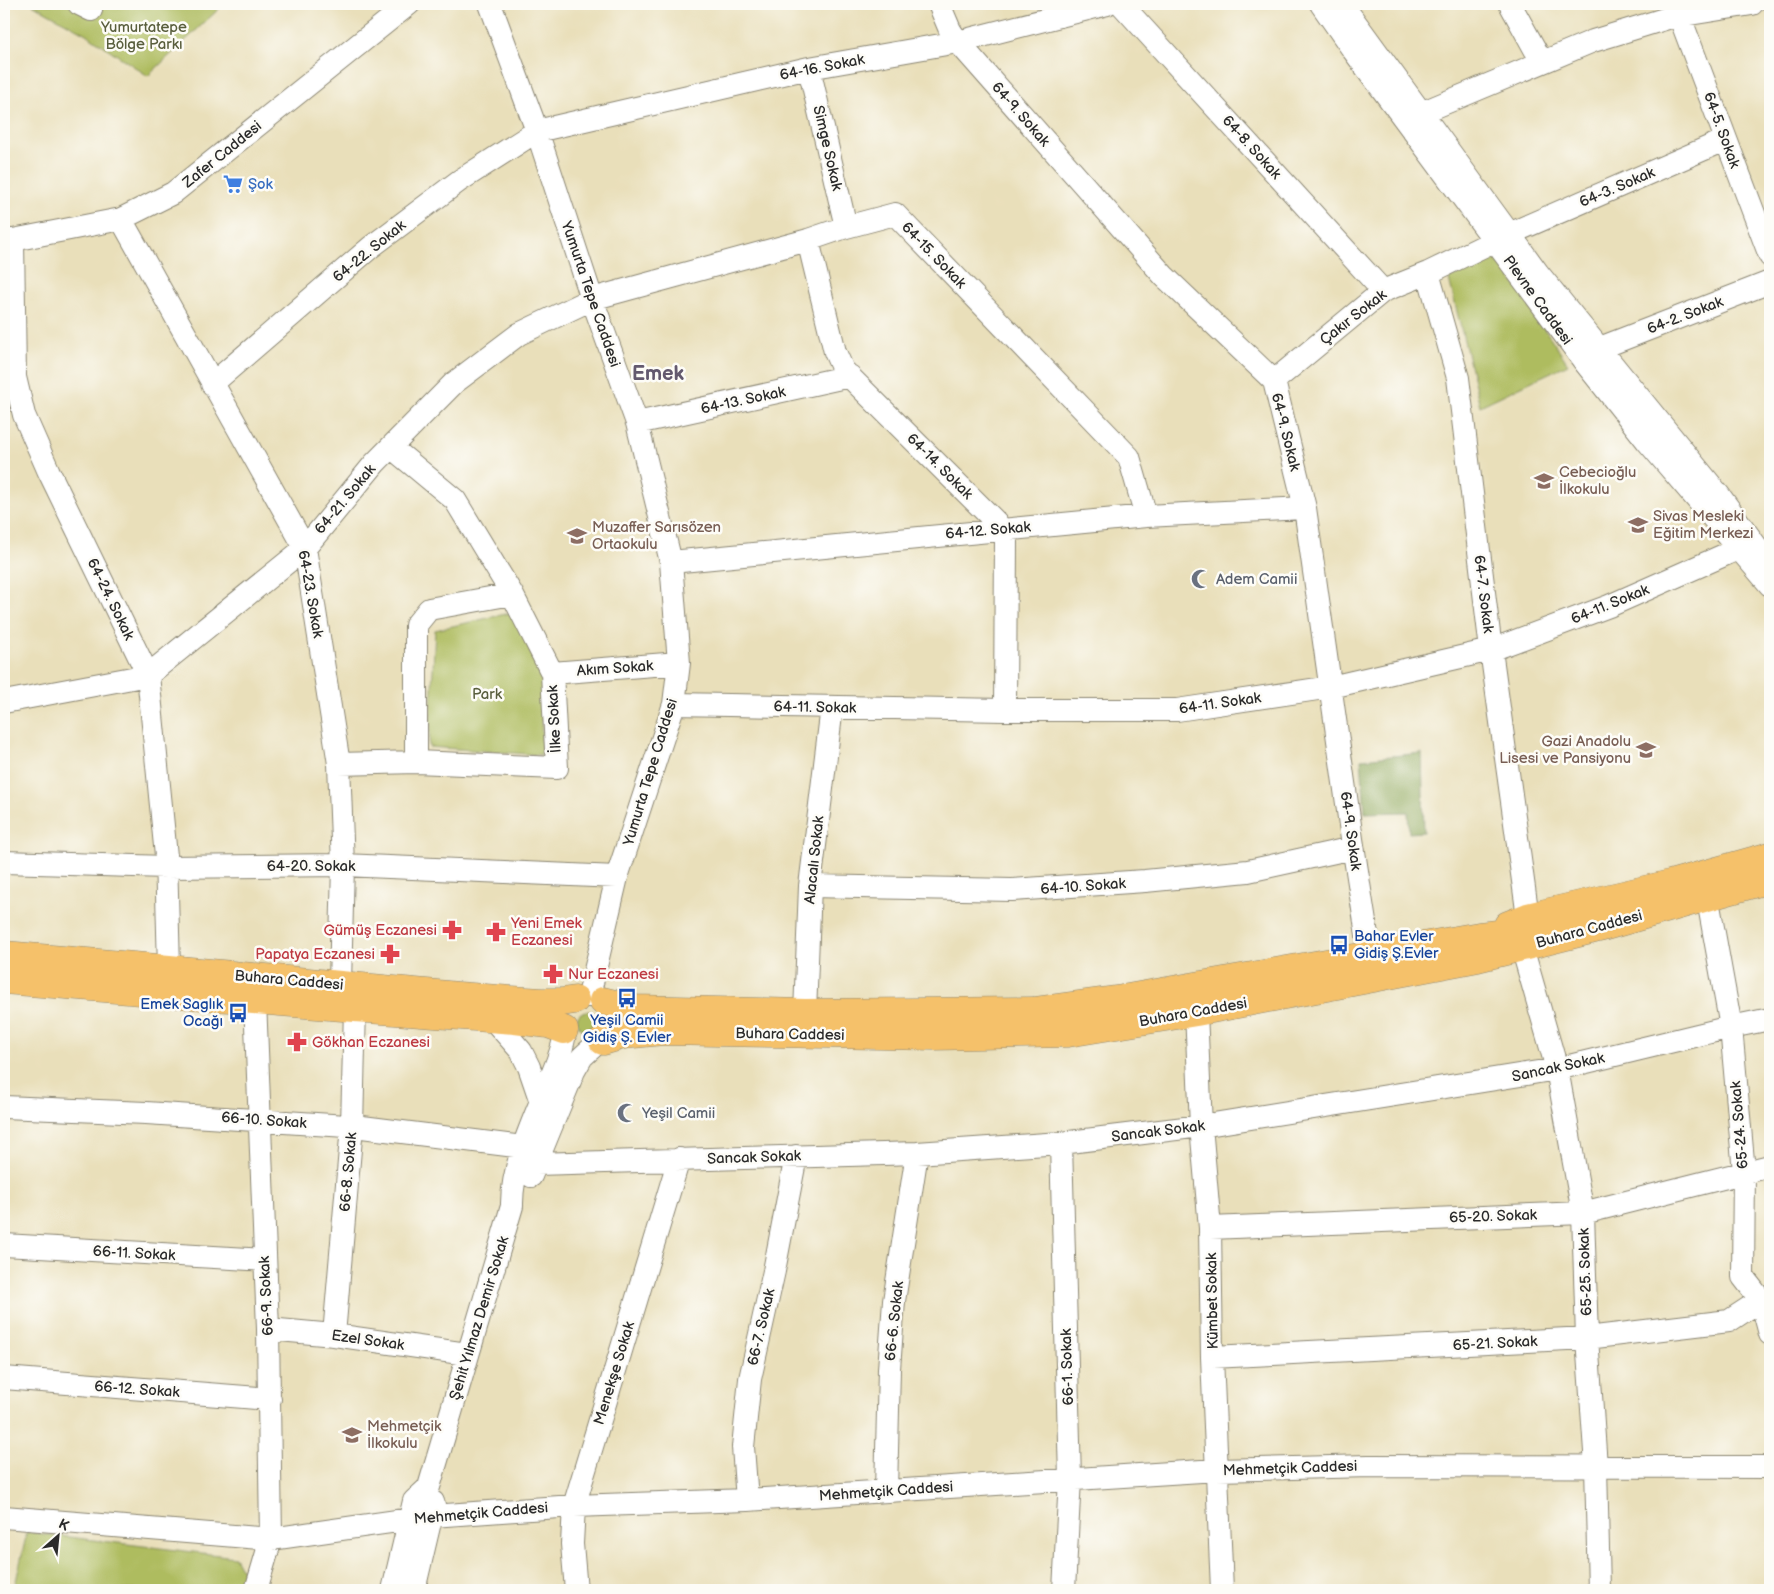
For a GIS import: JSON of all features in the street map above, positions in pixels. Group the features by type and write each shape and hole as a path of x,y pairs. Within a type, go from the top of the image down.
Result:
{"main road":[{"path":"1479,947 1528,917 1670,884 1770,856"},
{"name":"Buhara Caddesi","path":"4,955 533,1002 589,999 636,1009 806,1013 1034,1012 1122,999 1370,954 1479,947 1530,930 1599,917 1770,871"},
{"name":"Buhara Caddesi","path":"598,1043 623,1035 663,1031 809,1035 1046,1035 1068,1033 1196,1012 1479,947 1599,928 1770,879"},
{"path":"1479,947 1526,961 1572,952 1770,892"},
{"name":"Buhara Caddesi","path":"4,980 490,1017 543,1023 565,1032"},
{"path":"589,999 612,1013 613,1024 610,1033 598,1043 584,1046 575,1043 565,1032 562,1024 563,1014 568,1006 589,999"}],"street":[{"name":"Zafer Caddesi","path":"8,240 121,219 173,193 410,4"},
{"name":"Yumurta Tepe Caddesi","path":"490,4 537,131 592,299 637,423 671,562 679,663 674,704 617,877 589,999"},
{"name":"64-9. Sokak","path":"939,4 950,30 958,42 1164,276 1274,381 1305,508 1353,848 1370,954"},
{"name":"64-16. Sokak","path":"537,131 809,68 958,42 1107,4"},
{"name":"64-8. Sokak","path":"1121,4 1383,291"},
{"name":"Plevne Caddesi","path":"1321,4 1502,238 1600,348 1719,495 1757,552 1770,585"},
{"name":"Plevne Caddesi","path":"1342,4 1421,113 1502,238 1517,269 1586,364 1623,410 1757,552"},
{"path":"1510,4 1542,62"},
{"path":"1421,113 1593,41 1677,10 1752,4"},
{"name":"64-5. Sokak","path":"1677,10 1770,256"},
{"name":"Simge Sokak","path":"809,68 846,227"},
{"name":"64-22. Sokak","path":"212,384 371,247 459,181 537,131"},
{"name":"64-3. Sokak","path":"1502,238 1725,140"},
{"name":"64-15. Sokak","path":"592,299 808,240 846,227 895,214 1129,457 1146,516"},
{"name":"64-23. Sokak","path":"121,219 305,548 339,764 343,865 340,984"},
{"name":"Çakır Sokak","path":"1274,381 1383,291 1428,273 1502,238"},
{"name":"64-24. Sokak","path":"8,240 15,376 11,392 24,415 48,472 148,676 166,867 170,969"},
{"name":"64-14. Sokak","path":"808,240 836,352 844,370 996,522 1006,537 1005,710"},
{"name":"64-7. Sokak","path":"1428,273 1458,378 1491,650 1528,917"},
{"name":"64-2. Sokak","path":"1600,348 1770,282"},
{"name":"64-21. Sokak","path":"4,702 148,676 305,548 375,463 454,383 519,334 592,299"},
{"name":"64-13. Sokak","path":"637,423 850,376"},
{"name":"İlke Sokak","path":"339,764 416,762 556,768 552,673 512,594 455,500 391,447"},
{"name":"64-12. Sokak","path":"671,562 1146,516 1305,508"},
{"name":"64-11. Sokak","path":"674,704 1005,710 1177,710 1331,687 1491,650 1757,552"},
{"path":"416,762 416,625 429,609 512,594"},
{"name":"Akım Sokak","path":"552,673 679,663"},
{"name":"Alacalı Sokak","path":"806,1013 810,886 832,707"},
{"name":"64-10. Sokak","path":"810,886 1012,890 1145,882 1248,871 1353,848"},
{"name":"64-20. Sokak","path":"4,862 166,867 343,865 617,877"},
{"name":"65-24. Sokak","path":"1710,911 1731,1026 1736,1104 1744,1172 1744,1276 1766,1300 1770,1334"},
{"name":"65-25. Sokak","path":"1526,961 1557,1069 1584,1213 1587,1338 1596,1466 1599,1590"},
{"name":"66-9. Sokak","path":"255,1000 268,1329 271,1538 256,1590"},
{"name":"66-8. Sokak","path":"334,1334 352,1126 355,1008"},
{"name":"Kümbet Sokak","path":"1196,1012 1201,1126 1210,1228 1212,1357 1222,1590"},
{"path":"490,1017 521,1051 541,1102"},
{"name":"Sancak Sokak","path":"526,1157 679,1159 917,1153 1061,1143 1201,1126 1557,1069 1770,1018"},
{"name":"Şehit Yılmaz Demir Sokak","path":"414,1590 421,1517 414,1501 429,1487 512,1206 524,1195 526,1157 541,1102 562,1049 565,1032"},
{"name":"Şehit Yılmaz Demir Sokak","path":"526,1157 582,1057 598,1043"},
{"name":"66-10. Sokak","path":"4,1107 146,1112 352,1126 526,1157"},
{"name":"66-1. Sokak","path":"1061,1143 1070,1479 1064,1590"},
{"name":"66-6. Sokak","path":"886,1491 889,1369 894,1302 917,1153"},
{"name":"66-7. Sokak","path":"747,1500 743,1448 750,1379 774,1271 796,1156"},
{"name":"Menekşe Sokak","path":"576,1590 572,1544 574,1506 679,1159"},
{"name":"65-20. Sokak","path":"1210,1228 1584,1213 1770,1166"},
{"name":"66-11. Sokak","path":"4,1245 264,1260"},
{"name":"65-21. Sokak","path":"1212,1357 1587,1338 1729,1321 1766,1300"},
{"name":"Ezel Sokak","path":"268,1329 334,1334 468,1354"},
{"name":"66-12. Sokak","path":"4,1378 270,1399"},
{"name":"Mehmetçik Caddesi","path":"4,1517 271,1538 421,1517 574,1506 747,1500 1217,1470 1369,1466 1770,1466"},
{"name":"Şehit Yılmaz Demir Sokak","path":"393,1590 421,1517"}],"green space":[{"name":"Yumurtatepe Bölge Parkı","path":"32,4 224,4 148,76 86,34"},
{"path":"1496,256 1568,364 1480,406 1449,279"},
{"name":"Park","path":"510,613 523,633 543,683 541,755 429,747 435,630"},
{"path":"1422,753 1424,832 1409,833 1408,812 1365,813 1361,759"},
{"path":"587,1011 594,1014 597,1021 594,1028 587,1031 580,1028 577,1021 580,1014"},
{"path":"27,1532 235,1557 242,1570 241,1590 235,1590 222,1585 219,1590 14,1590"}],"place":[{"name":"Şok","path":"233,184"},
{"name":"Cebecioğlu İlkokulu","path":"1544,481"},
{"name":"Sivas Mesleki Eğitim Merkezi","path":"1638,525"},
{"name":"Muzaffer Sarısözen Ortaokulu","path":"577,536"},
{"name":"Adem Camii","path":"1201,579"},
{"name":"Gazi Anadolu Lisesi ve Pansiyonu","path":"1646,750"},
{"name":"Gümüş Eczanesi","path":"452,930"},
{"name":"Yeni Emek Eczanesi","path":"496,932"},
{"name":"Bahar Evler Gidiş Ş.Evler","path":"1339,945"},
{"name":"Papatya Eczanesi","path":"390,954"},
{"name":"Nur Eczanesi","path":"553,974"},
{"name":"Yeşil Camii Gidiş Ş. Evler","path":"627,998"},
{"name":"Emek Saglık Ocağı","path":"238,1013"},
{"name":"Gökhan Eczanesi","path":"297,1042"},
{"name":"Yeşil Camii","path":"627,1113"},
{"name":"Mehmetçik İlkokulu","path":"352,1435"}],"district":[{"name":"Emek","path":"658,373"}]}
